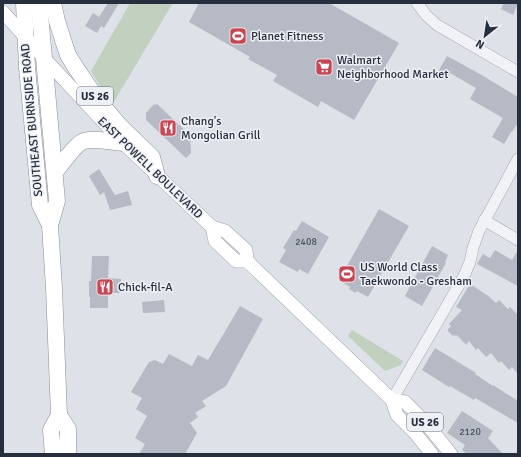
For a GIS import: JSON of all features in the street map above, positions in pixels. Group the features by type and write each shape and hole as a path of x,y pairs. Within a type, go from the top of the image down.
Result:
{"highway":[{"name":"SOUTHEAST BURNSIDE ROAD","path":"24,3 27,67 40,205 50,225"},
{"name":"SOUTHEAST BURNSIDE ROAD","path":"39,3 58,201 50,225 55,296 59,415 51,430 52,454"},
{"name":"US 26","path":"53,3 68,55 93,93 107,111 152,158 157,176"},
{"path":"55,172 77,145 82,142 88,140 123,143"},
{"name":"SOUTHEAST BURNSIDE ROAD","path":"59,415 68,429 68,454"}],"main road":[{"name":"EAST POWELL BOULEVARD","path":"3,12 123,143 212,227 215,241 236,261 247,261 392,400 397,415 432,454"},
{"name":"EAST POWELL BOULEVARD","path":"392,400 405,402 429,427 451,454"}],"street":[{"path":"417,3 426,15 437,25 518,72"},
{"path":"392,400 463,278 470,262 478,231 518,159"},
{"path":"484,220 518,240"}],"green space":[{"path":"130,3 173,3 112,105 91,71"},
{"path":"352,330 403,361 401,365 385,371 348,336"}],"building":[{"path":"108,3 119,3 104,28 101,26 97,33 85,26 93,13 99,17"},
{"name":"Walmart Neighborhood Market","path":"199,3 329,3 399,43 354,120 321,101 318,107 273,81 277,75 248,59 250,57 189,22"},
{"path":"504,3 518,3 513,15 501,9"},
{"path":"447,56 518,97 518,123 504,144 492,137 503,118 470,99 476,88 450,73 446,80 436,75"},
{"name":"Chang's Mongolian Grill","path":"154,104 157,104 190,135 191,153 186,158 146,120 146,113"},
{"path":"99,169 115,195 128,191 132,205 110,210 104,192 100,195 89,176"},
{"path":"379,209 409,226 368,297 357,291 356,293 349,289 350,287 339,280"},
{"path":"302,221 329,237 308,274 299,269 298,272 279,262 286,250 283,248 294,230 296,231"},
{"path":"432,246 448,255 445,262 446,263 422,306 405,296"},
{"path":"495,250 512,260 518,250 518,286 477,264 483,254 490,258"},
{"name":"Chick-fil-A","path":"92,256 109,256 108,278 121,279 120,293 108,293 108,308 90,308 89,281 91,281"},
{"path":"470,284 496,303 499,300 508,309 510,307 518,315 518,374 512,367 509,370 501,361 499,363 491,353 486,357 478,348 476,350 469,341 466,345 457,335 453,336 448,331 451,326 449,324 462,310 456,307"},
{"path":"164,300 165,312 143,313 142,302"},
{"path":"240,306 263,319 226,386 202,401 206,406 195,413 198,417 190,423 197,433 185,454 139,454 145,444 135,438 147,416 136,409 142,398 131,392 149,362 155,360 163,364 169,354 192,366 198,355 208,360"},
{"path":"435,348 518,401 518,423 475,398 474,400 450,386 449,387 422,370"},
{"path":"462,411 493,431 488,438 503,454 467,454 462,450 465,445 447,433"}],"place":[{"name":"Planet Fitness","path":"238,36"},
{"name":"Walmart Neighborhood Market","path":"324,67"},
{"name":"Chang's Mongolian Grill","path":"168,128"},
{"name":"US World Class Taekwondo - Gresham","path":"347,274"},
{"name":"Chick-fil-A","path":"105,287"}]}
